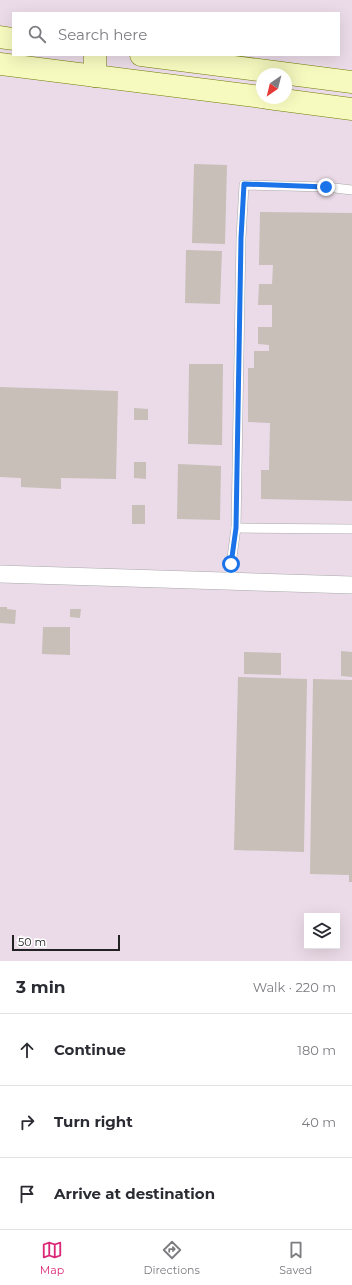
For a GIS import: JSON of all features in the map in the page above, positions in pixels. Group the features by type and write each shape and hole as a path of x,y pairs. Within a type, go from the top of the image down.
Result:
{"main road":[{"path":"0,37 12,39"},
{"path":"149,56 352,82"},
{"path":"0,64 95,66 256,96"},
{"path":"292,101 352,109"}],"street":[{"path":"0,574 352,585"}],"lane":[{"path":"231,581 231,564 236,528 241,238 244,184 326,187 352,190"},
{"path":"236,528 352,529"}],"shaded area":[{"path":"0,0 352,0 352,961 0,961"}],"building":[{"path":"194,164 227,165 225,244 192,243"},
{"path":"260,212 352,213 352,501 261,499 261,470 269,470 270,423 248,422 248,368 254,368 254,351 269,351 269,345 258,344 258,327 272,327 272,305 258,305 259,284 272,284 273,265 259,265"},
{"path":"186,250 222,251 220,304 185,303"},
{"path":"189,364 223,364 222,445 188,444"},
{"path":"0,387 118,391 116,479 61,478 61,489 21,487 21,478 0,477"},
{"path":"134,408 148,409 148,420 134,420"},
{"path":"134,462 146,462 146,479 134,478"},
{"path":"178,464 221,466 220,520 177,519"},
{"path":"132,505 145,505 145,524 132,524"},
{"path":"0,607 7,607 7,609 16,610 15,624 0,623"},
{"path":"70,609 81,609 80,618 70,617"},
{"path":"43,627 70,627 70,655 42,654"},
{"path":"341,651 352,652 352,677 341,676"},
{"path":"244,652 281,653 281,675 244,674"},
{"path":"238,677 307,679 304,852 234,850"},
{"path":"313,679 352,680 352,882 349,882 349,875 310,874"}],"route":[{"path":"231,564 236,528 241,238 244,184 326,187"}]}
